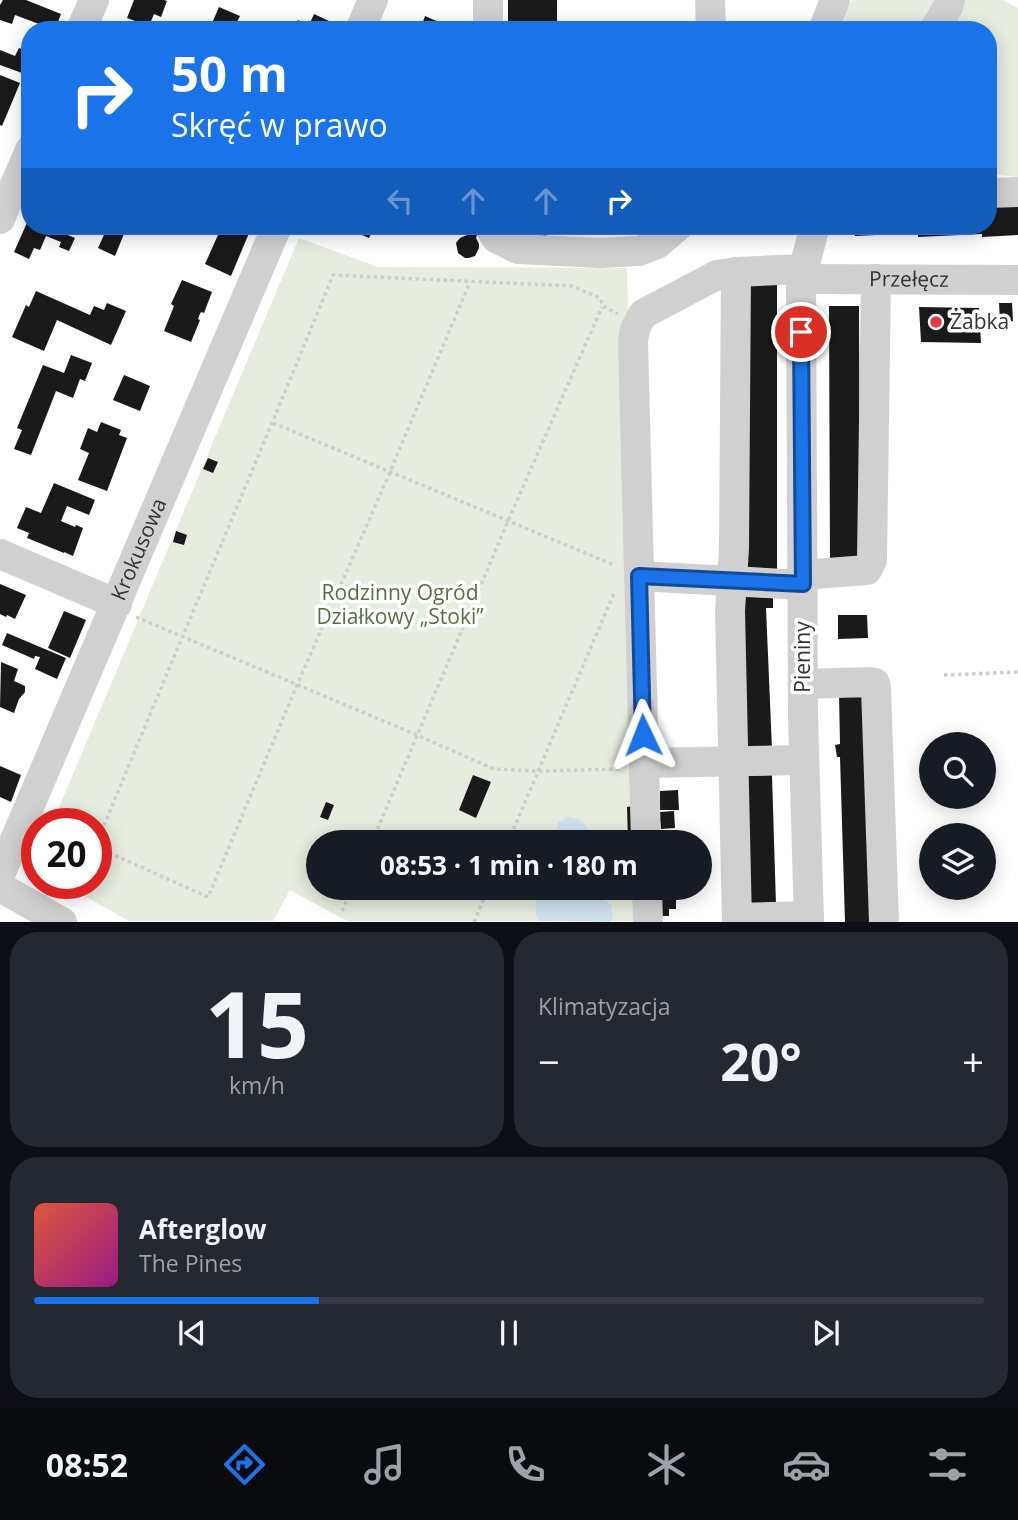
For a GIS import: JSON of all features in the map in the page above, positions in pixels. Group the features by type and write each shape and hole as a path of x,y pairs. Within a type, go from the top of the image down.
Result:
{"street":[{"path":"85,21 94,0"},
{"path":"364,21 373,0"},
{"path":"488,0 488,21"},
{"path":"710,0 711,21"},
{"path":"827,21 835,0"},
{"path":"939,21 950,0"},
{"path":"0,219 21,171"},
{"path":"997,193 1018,192"},
{"name":"Krokusowa","path":"0,875 273,235"},
{"path":"494,235 519,249 600,253 639,251 657,244 668,235"},
{"name":"Pieniny","path":"809,919 803,684 802,274 812,235"},
{"path":"736,272 734,534 730,611 737,920 809,919"},
{"name":"Przełęcz","path":"637,322 643,314 706,279 736,272 876,279 1018,280"},
{"path":"627,576 732,581 803,580 867,570 872,560 876,279"},
{"path":"637,322 633,341 627,576 644,765 646,830"},
{"path":"0,554 117,604"},
{"path":"803,684 870,682 875,683 877,688 884,922"},
{"path":"644,765 804,760"},
{"path":"0,887 62,922"},
{"path":"647,900 648,922"}],"path":[{"path":"112,808 333,275 572,286 600,298 603,306 637,322"},
{"path":"112,853 208,897 470,282"},
{"path":"377,830 508,521 603,306"},
{"path":"273,423 508,521 627,576 513,830"},
{"path":"117,604 139,619 494,769 538,771 644,765"},
{"path":"944,675 1018,671"},
{"path":"342,911 347,900"},
{"path":"474,922 483,900"}],"green space":[{"path":"852,0 943,0 928,21 843,21"},
{"path":"960,0 1003,0 1018,8 1018,177 997,175 997,21 953,21"},
{"name":"Rodzinny Ogród Działkowy „Stoki”","path":"299,238 378,267 627,268 641,830 306,830 306,899 290,890 273,921 129,921 90,899 112,899 112,808 59,808"},
{"name":"Rodzinny Ogród Działkowy „Stoki”","path":"308,900 643,900 643,921 347,921"}],"water":[{"path":"568,816 585,824 589,830 557,830 558,823"},
{"path":"537,900 604,900 611,905 613,918 610,922 539,921"}],"building":[{"path":"3,0 26,0 61,14 58,21 31,21 15,15 12,24 0,20 0,5"},
{"path":"134,0 167,1 161,17 154,14 151,21 127,18"},
{"path":"508,0 557,0 557,21 508,21"},
{"path":"219,7 240,16 238,21 213,21"},
{"path":"314,14 329,21 311,21"},
{"path":"425,16 437,21 423,21"},
{"path":"21,49 21,73 0,65 0,50 15,56"},
{"path":"0,75 20,83 2,126 0,125"},
{"path":"1018,206 1018,235 982,237 997,235 997,207"},
{"path":"22,235 68,235 75,238 69,251 59,247 61,242 46,236 40,250 34,248 29,259 14,252"},
{"path":"104,235 124,235 115,256 98,248"},
{"path":"218,235 248,235 231,276 205,264"},
{"path":"477,235 479,248 475,256 465,258 458,253 456,243 460,238"},
{"path":"513,235 547,235 546,244 512,239"},
{"path":"918,235 961,235 918,237"},
{"path":"747,279 777,279 777,576 747,576"},
{"path":"182,280 212,292 204,313 201,312 199,316 200,320 191,342 164,331 174,306 171,304"},
{"path":"36,291 90,315 94,306 104,310 107,303 126,311 111,345 57,320 44,351 12,337 26,305 29,307"},
{"path":"999,303 1012,303 1013,321 1000,322"},
{"path":"829,306 859,306 860,564 830,564"},
{"path":"919,307 979,308 981,343 921,342"},
{"path":"71,355 92,363 85,381 80,379 73,398 56,391 31,455 14,449 22,430 17,428 43,365 64,373"},
{"path":"124,375 150,386 140,411 113,400"},
{"path":"101,422 121,430 119,435 127,438 107,491 78,480 89,453 80,449 88,428 97,432"},
{"path":"208,458 218,462 213,473 203,469"},
{"path":"54,483 95,500 89,515 67,506 61,521 83,528 73,556 27,538 29,533 17,528 26,507 41,513"},
{"path":"176,531 187,535 184,545 173,542"},
{"path":"0,584 26,595 15,619 0,614"},
{"path":"773,595 773,608 766,608 772,749 743,750 737,596"},
{"path":"64,611 86,620 70,658 48,648"},
{"path":"838,615 867,615 868,638 838,639"},
{"path":"7,633 66,658 57,679 35,669 40,657 35,656 34,659 2,645"},
{"path":"1,662 18,669 14,681 25,686 25,692 14,713 0,707"},
{"path":"869,693 875,922 845,922 840,757 837,757 835,745 840,744 839,694"},
{"path":"0,766 21,775 11,802 0,797"},
{"path":"473,775 491,782 476,818 459,810"},
{"path":"772,775 776,905 747,905 743,776"},
{"path":"678,790 679,810 660,810 660,791"},
{"path":"326,802 334,805 328,820 320,817"},
{"path":"634,806 635,830 628,830 627,807"},
{"path":"674,811 675,828 661,829 659,812"},
{"path":"661,900 676,900 676,909 669,909 669,916 661,916"}],"place":[{"name":"Żabka","path":"936,322"}],"route":[{"path":"643,735 639,576 803,584 801,332"}]}
